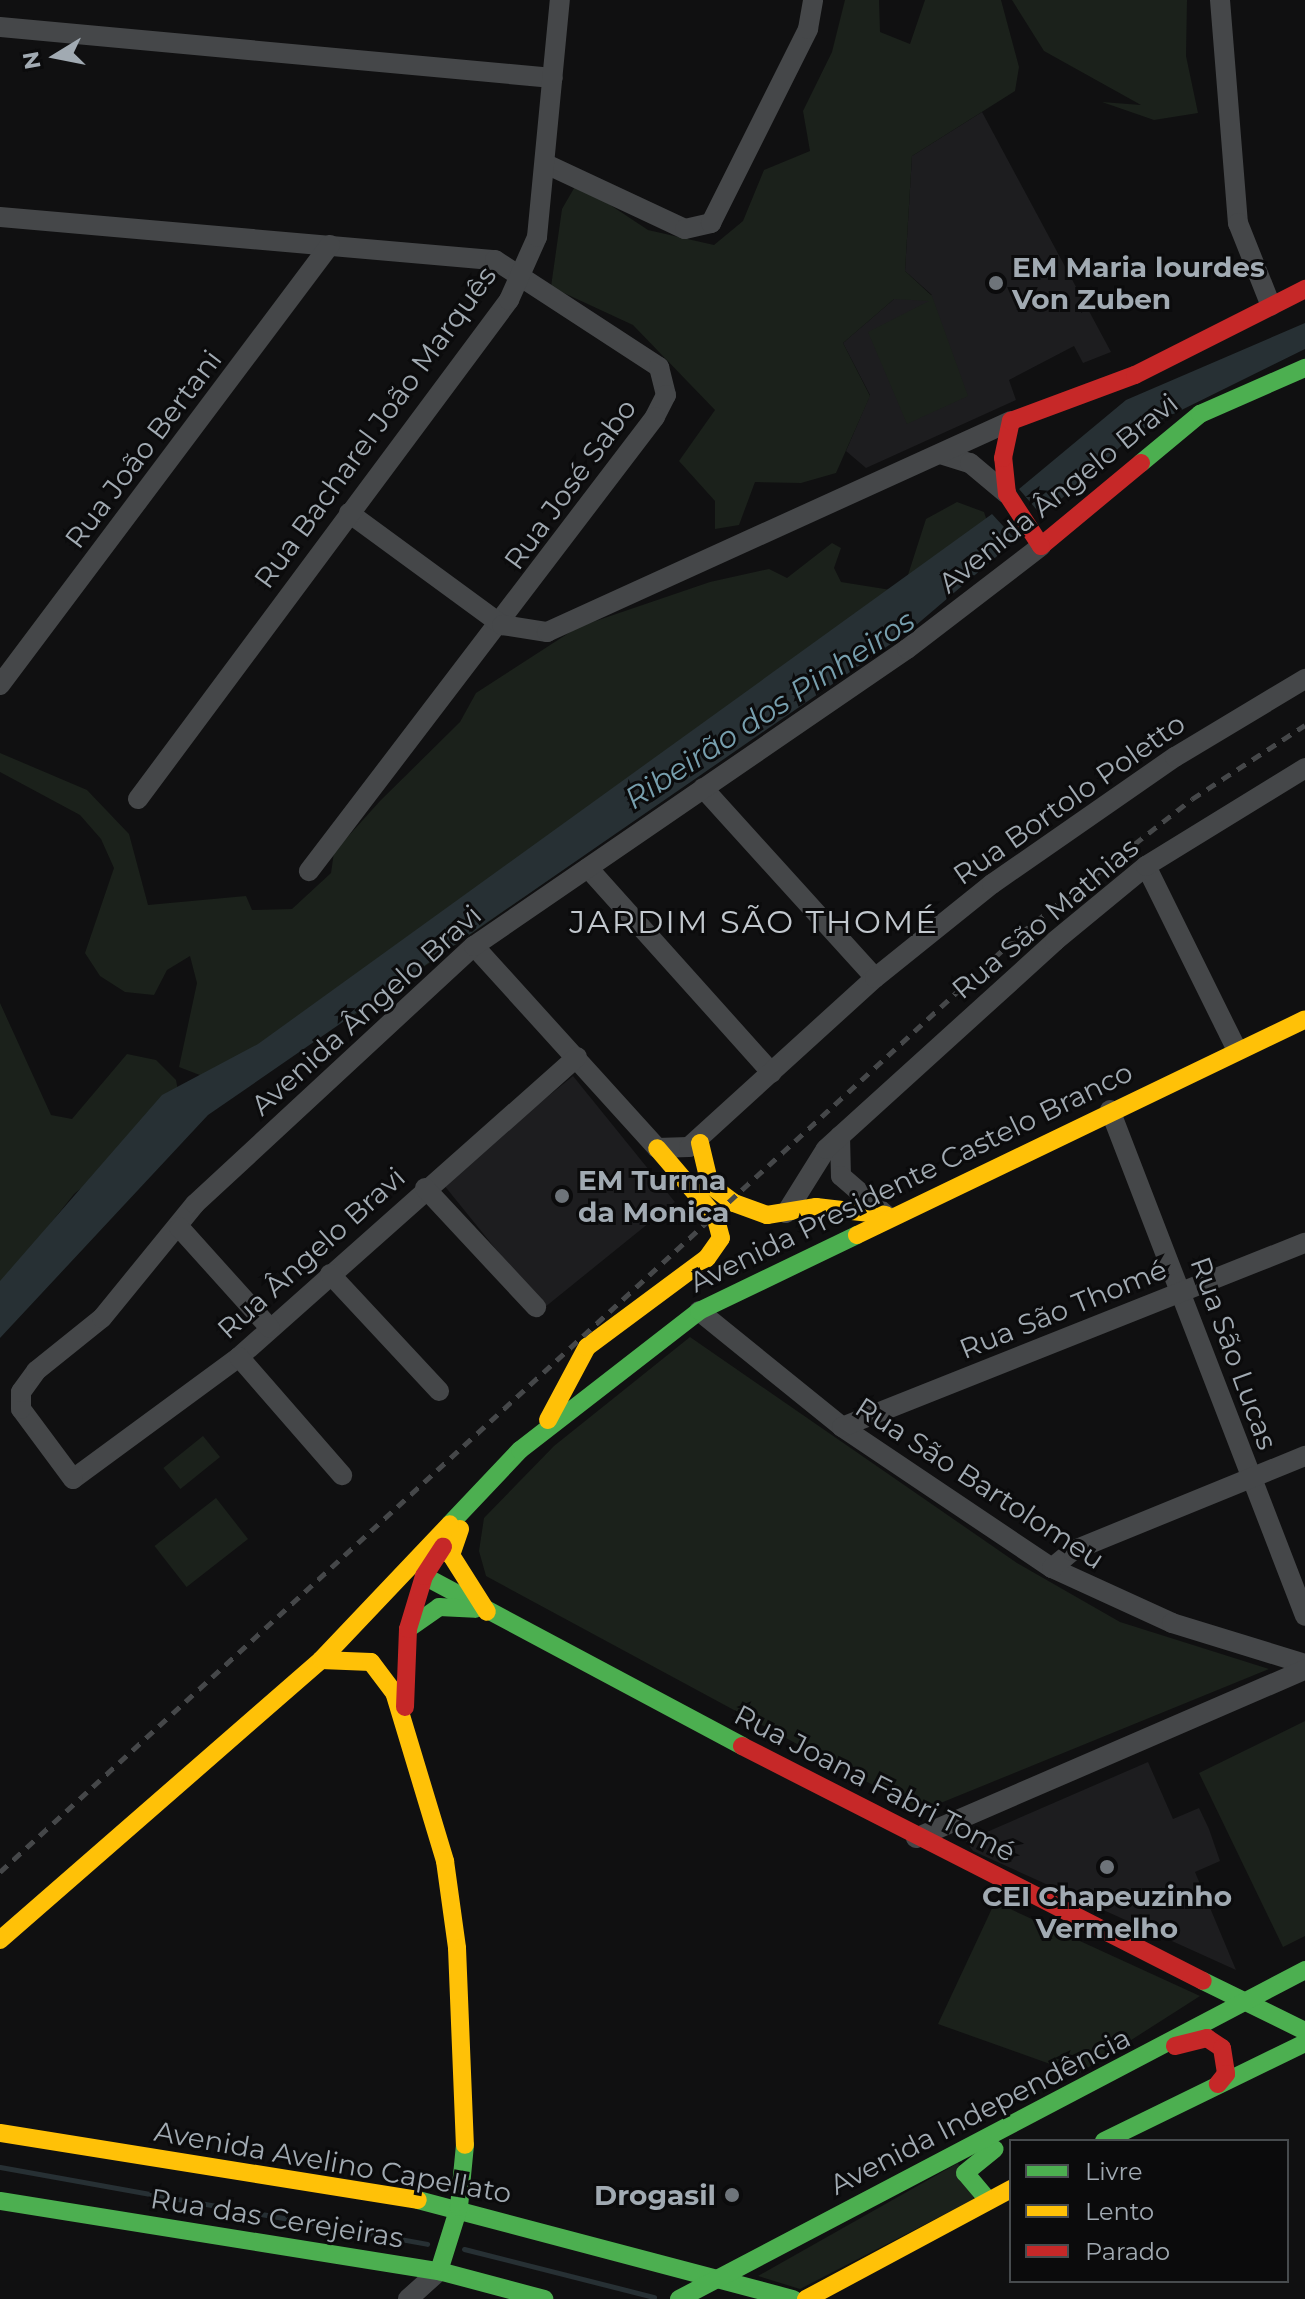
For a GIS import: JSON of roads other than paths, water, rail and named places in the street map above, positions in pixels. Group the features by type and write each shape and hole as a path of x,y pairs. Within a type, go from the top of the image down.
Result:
{"main road":[{"path":"1041,546 1007,494 1003,458 1011,421 1135,375 1305,289"},
{"name":"Avenida Ângelo Bravi","path":"1041,546 1200,414 1305,368"},
{"name":"Avenida Presidente Castelo Branco","path":"0,1940 321,1660 428,1544 466,1512 543,1431 699,1311 886,1215 1305,1019"},
{"path":"700,1143 701,1165 719,1194 767,1215 816,1207 886,1215"},
{"path":"543,1431 587,1347 707,1258 721,1238 715,1216 657,1148"},
{"path":"424,1576 466,1512"},
{"path":"466,1512 451,1555 487,1612"},
{"path":"408,1729 402,1666 408,1629 424,1576 428,1544"},
{"name":"Rua Joana Fabri Tomé","path":"424,1576 916,1838 1305,2031"},
{"path":"408,1629 439,1607 487,1612"},
{"path":"321,1660 371,1662 394,1692 408,1729 445,1861 457,1948 465,2146 459,2207 439,2271"},
{"name":"Avenida Independência","path":"679,2299 1164,2048 1305,1970"},
{"path":"1164,2048 1207,2038 1226,2063 1218,2084"},
{"path":"1108,2139 1305,2043"},
{"path":"988,2200 968,2180 967,2165 1029,2118"},
{"name":"Avenida Avelino Capellato","path":"0,2133 459,2207 793,2299"},
{"path":"806,2299 1009,2190"},
{"name":"Rua das Cerejeiras","path":"0,2201 439,2271 544,2299"}],"street":[{"name":"Rua Bacharel João Marquês","path":"138,799 509,300 537,237 560,0"},
{"path":"546,164 685,229 711,223 808,29 813,0"},
{"path":"1220,0 1238,223 1271,306"},
{"path":"0,27 553,78"},
{"name":"Rua José Sabo","path":"0,217 467,255 521,273 659,367 666,395 502,625 309,871"},
{"name":"Rua João Bertani","path":"0,685 330,245"},
{"path":"349,513 502,625 518,633 561,628 823,501 940,454 1011,421"},
{"path":"940,454 970,463 1007,494"},
{"name":"Avenida Ângelo Bravi","path":"73,1479 21,1409 21,1392 102,1318 195,1204 474,946 703,788 1041,546"},
{"name":"Rua Bortolo Poletto","path":"700,1143 875,978 992,884 1175,757 1305,679"},
{"name":"Rua São Mathias","path":"786,1213 840,1136 1146,866 1305,768"},
{"path":"703,788 875,978"},
{"path":"1146,866 1237,1050"},
{"path":"588,868 772,1073"},
{"path":"474,946 657,1148 700,1143"},
{"name":"Rua Ângelo Bravi","path":"73,1479 239,1357 425,1188 577,1057"},
{"name":"Rua São Lucas","path":"1110,1110 1183,1292 1305,1616"},
{"path":"840,1136 841,1176 886,1215"},
{"path":"425,1188 536,1307"},
{"path":"179,1227 270,1328"},
{"name":"Rua São Thomé","path":"842,1427 1305,1243"},
{"path":"330,1274 439,1391"},
{"name":"Rua São Bartolomeu","path":"699,1311 842,1427 1052,1568 1172,1623 1305,1667"},
{"path":"239,1357 342,1475"},
{"path":"1052,1568 1072,1551 1305,1456"},
{"path":"916,1838 1305,1667"},
{"path":"392,2265 399,2299"},
{"path":"408,2299 439,2271"}],"water":[{"path":"1305,323 1305,349 1137,432 1042,516 1019,489 1126,400"},
{"name":"Ribeirão dos Pinheiros","path":"992,514 1016,540 908,632 208,1115 0,1338 0,1281 162,1095 258,1044"}],"waterway":[{"path":"0,2167 427,2244"},
{"path":"464,2249 654,2297"}],"railway":[{"path":"0,1872 1021,933 1192,799 1305,725"}],"place":[{"name":"EM Maria lourdes Von Zuben","path":"996,283"},
{"name":"EM Turma da Monica","path":"562,1196"},
{"name":"CEI Chapeuzinho Vermelho","path":"1107,1867"},
{"name":"Drogasil","path":"732,2195"}],"district":[{"name":"JARDIM SÃO THOMÉ","path":"754,922"}]}
